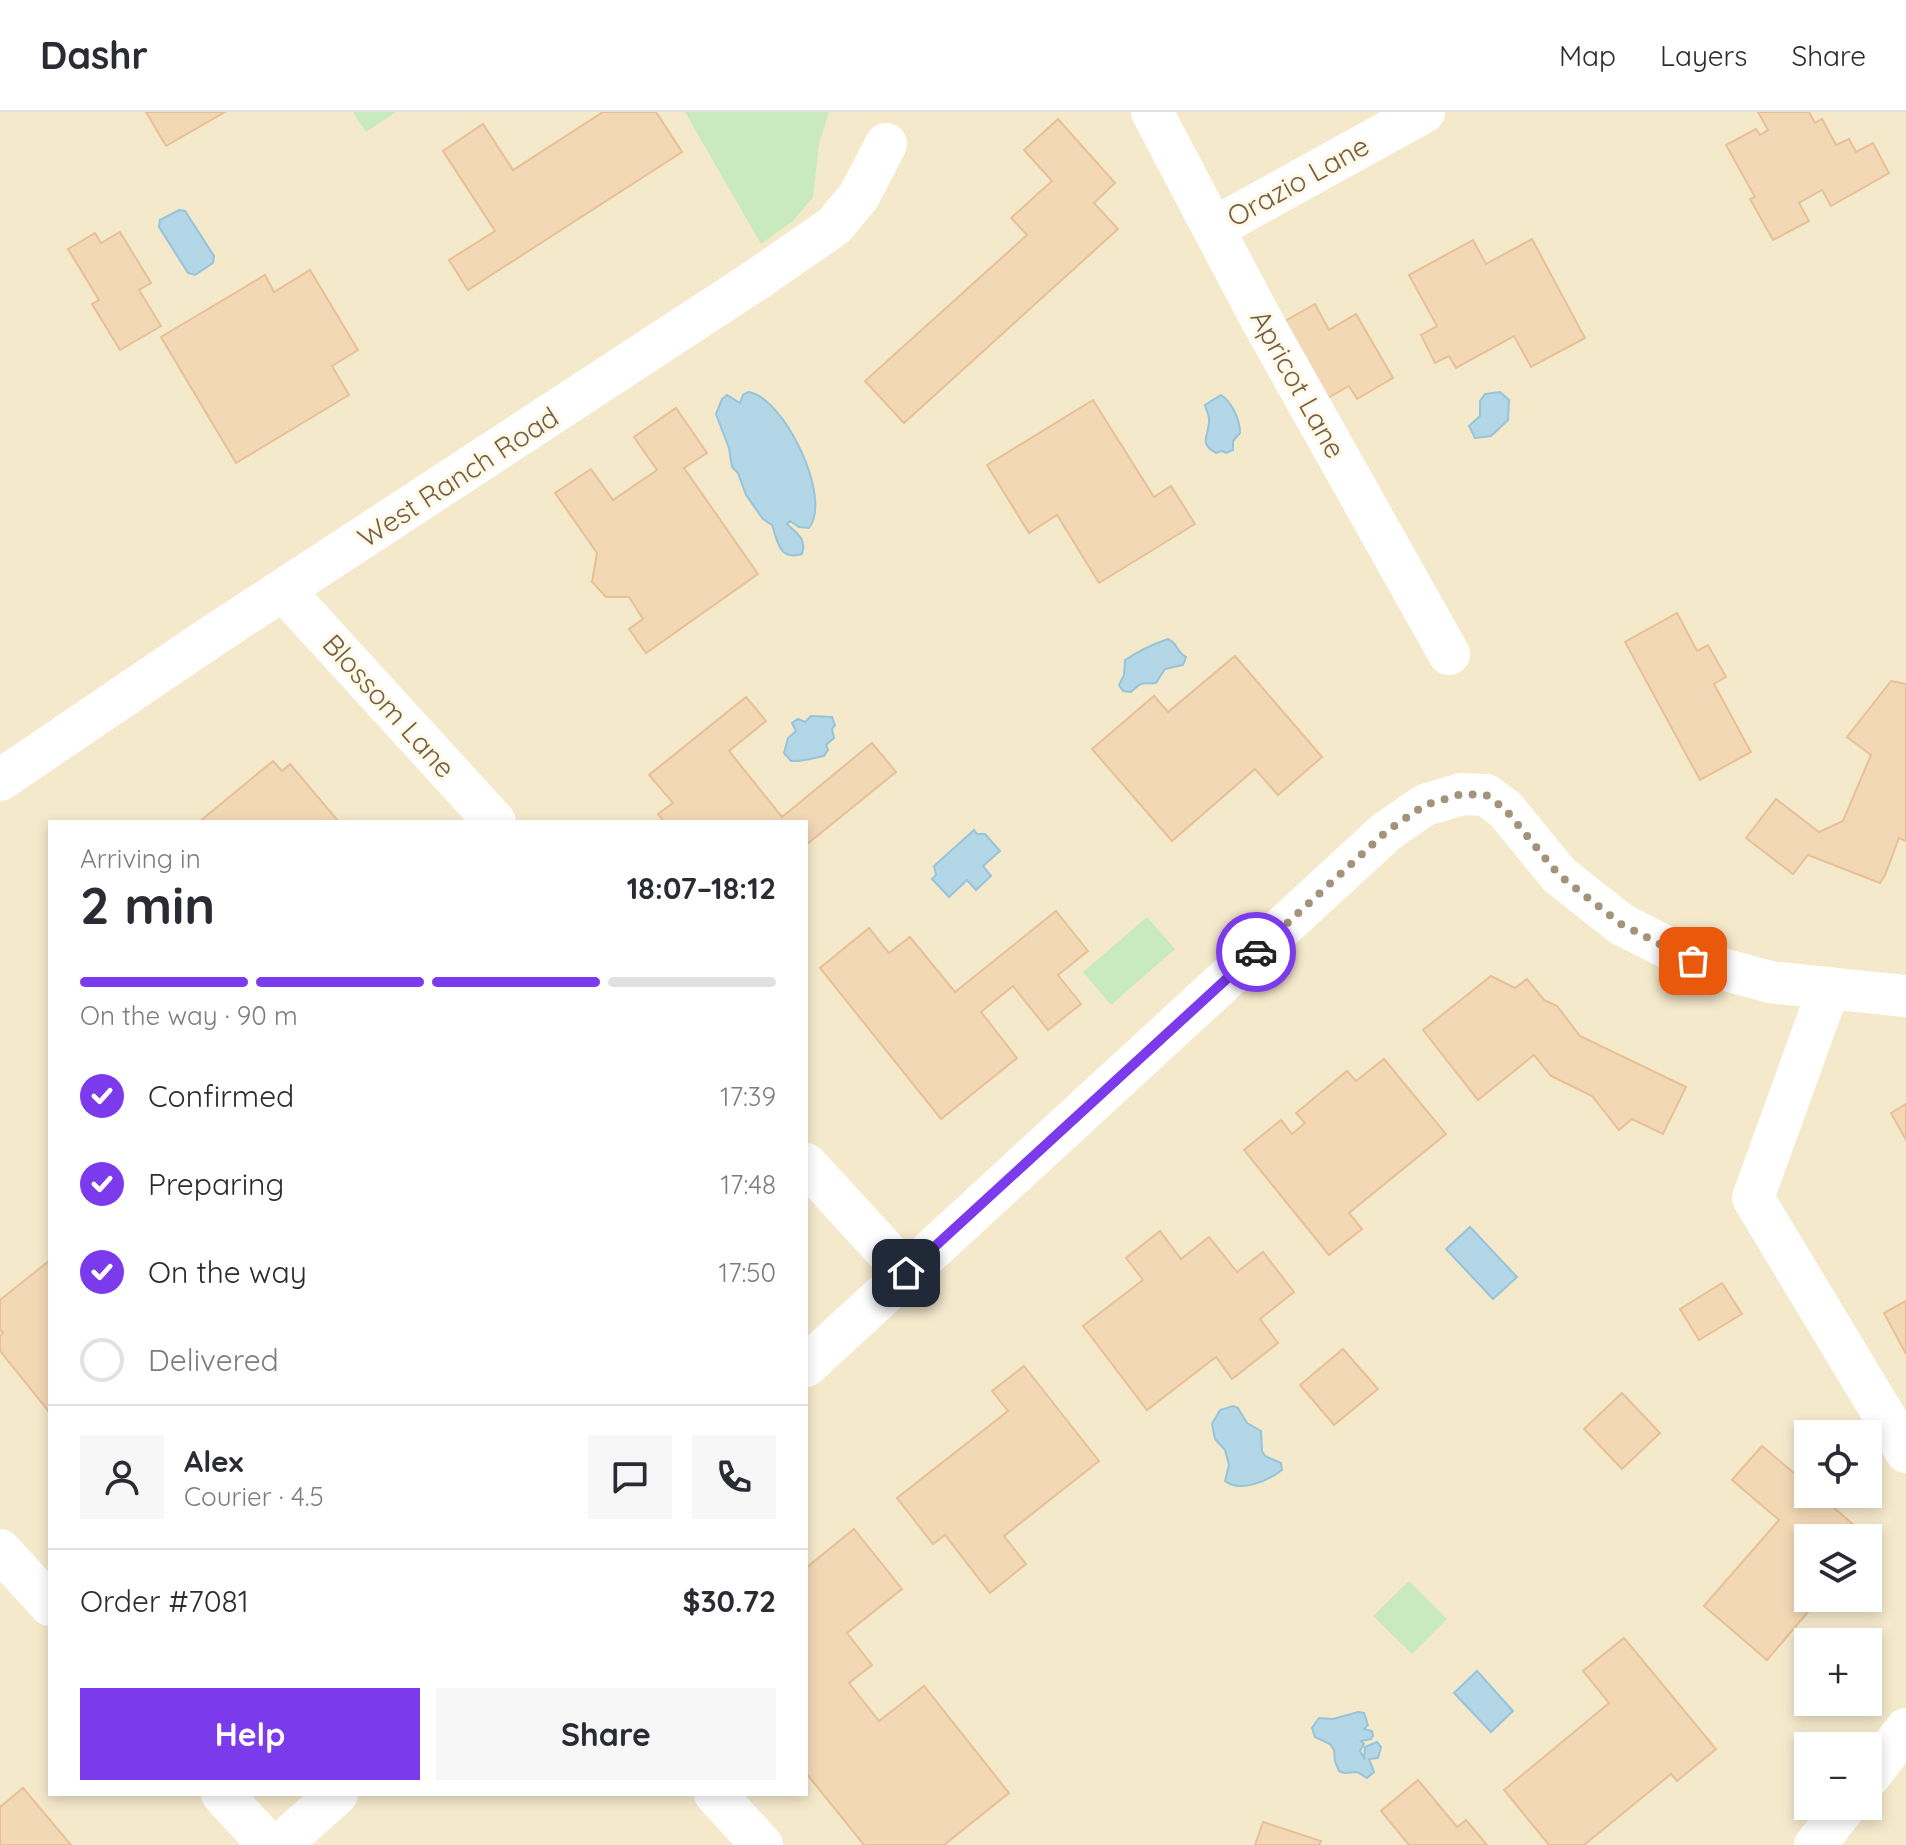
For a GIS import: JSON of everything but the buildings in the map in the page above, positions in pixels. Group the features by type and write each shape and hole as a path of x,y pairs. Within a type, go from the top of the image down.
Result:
{"street":[{"name":"Apricot Lane","path":"1152,112 1261,319 1449,654"},
{"name":"Orazio Lane","path":"1214,228 1424,112"},
{"name":"West Ranch Road","path":"0,780 834,226 859,196 886,144"},
{"name":"Blossom Lane","path":"284,591 493,820"},
{"path":"808,1364 1387,831 1425,805 1462,794 1486,795 1505,809 1559,875 1621,924 1693,961 1770,982 1906,996"},
{"path":"1829,988 1753,1198 1906,1452"},
{"path":"808,1166 906,1273"},
{"path":"0,1550 48,1603"},
{"path":"1882,1760 1906,1729"},
{"path":"224,1796 269,1845"},
{"path":"280,1845 335,1796"},
{"path":"717,1796 762,1845"},
{"path":"1815,1845 1835,1820"}],"shaded area":[{"path":"0,112 1906,112 1906,1845 0,1845"}],"green space":[{"path":"353,112 396,112 366,132"},
{"path":"685,112 829,112 819,144 813,197 793,221 761,244"},
{"path":"1147,917 1175,949 1111,1005 1083,972"},
{"path":"1409,1581 1447,1619 1412,1654 1373,1616"}],"water":[{"path":"179,210 185,211 214,256 213,263 195,275 188,273 159,227 160,220"},
{"path":"748,392 762,398 776,411 801,450 809,472 815,494 815,513 809,528 799,527 790,521 787,524 802,540 802,554 788,555 784,552 772,525 763,519 746,495 738,473 732,467 729,448 716,414 727,395 740,403"},
{"path":"1500,392 1509,400 1508,420 1491,436 1475,438 1469,426 1480,416 1480,401 1485,394"},
{"path":"1221,395 1235,412 1240,433 1233,441 1233,450 1216,453 1206,442 1209,419 1205,405"},
{"path":"1168,639 1186,657 1183,665 1165,669 1156,683 1142,683 1131,692 1123,691 1119,685 1124,675 1125,660"},
{"path":"811,716 832,717 834,738 826,745 828,750 824,756 791,761 784,753 788,738 796,731 792,723 798,719 805,722"},
{"path":"974,830 977,834 985,834 1000,851 983,866 991,876 976,890 967,880 949,897 932,879 936,875 934,866"},
{"path":"1470,1227 1517,1277 1493,1299 1446,1249"},
{"path":"1233,1406 1238,1408 1247,1423 1261,1431 1265,1456 1281,1463 1282,1470 1246,1486 1225,1481 1229,1465 1225,1450 1215,1439 1212,1424 1220,1410"},
{"path":"1477,1671 1513,1711 1491,1732 1454,1693"},
{"path":"1364,1713 1368,1725 1364,1729 1372,1731 1373,1736 1361,1741 1364,1744 1360,1751 1364,1758 1365,1747 1377,1742 1381,1747 1378,1758 1369,1759 1374,1772 1367,1778 1357,1772 1339,1771 1334,1750 1330,1744 1315,1737 1312,1728 1319,1718 1333,1719"}],"way so far":[{"path":"1256,952 1387,831 1425,805 1462,794 1486,795 1505,809 1559,875 1621,924 1693,961"}],"route":[{"path":"906,1273 1256,952"}]}
